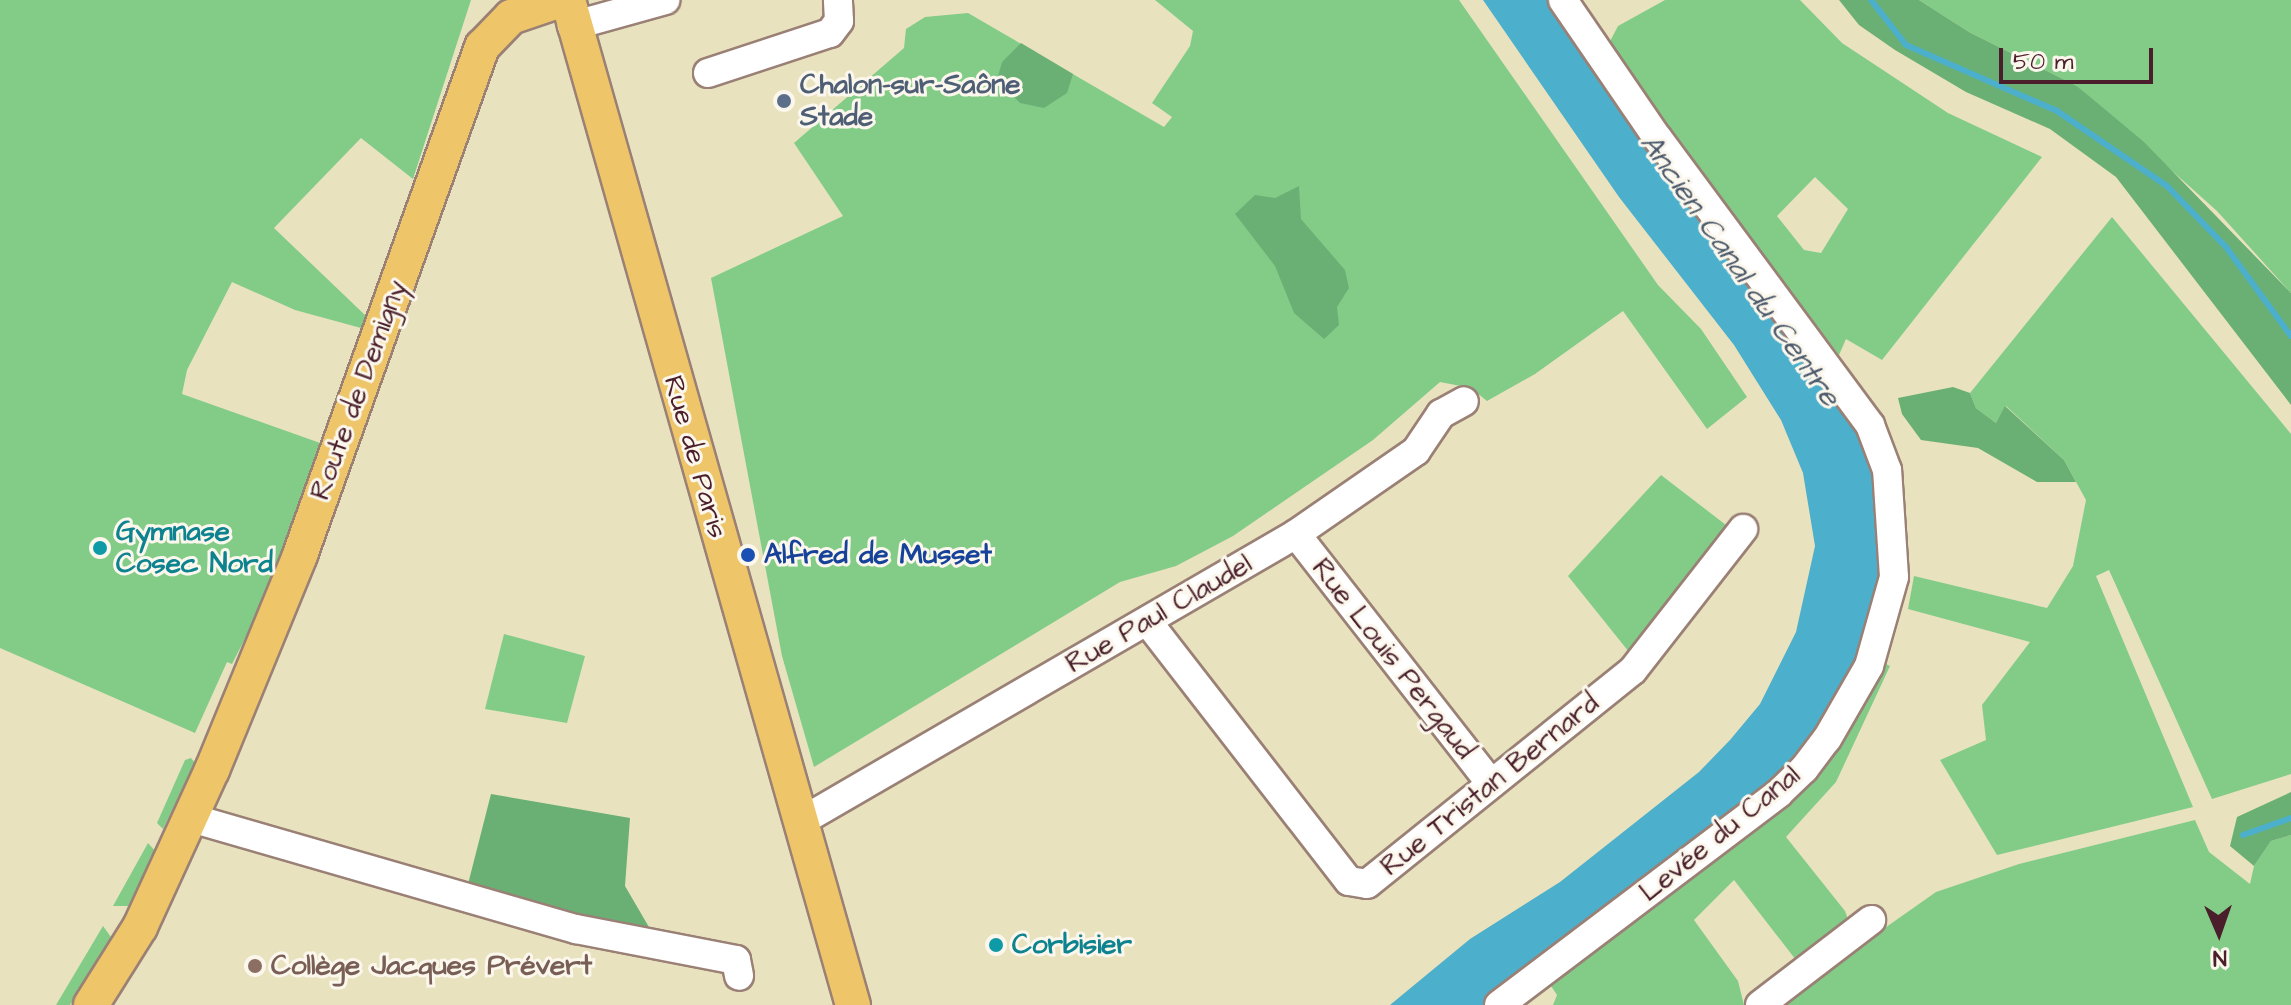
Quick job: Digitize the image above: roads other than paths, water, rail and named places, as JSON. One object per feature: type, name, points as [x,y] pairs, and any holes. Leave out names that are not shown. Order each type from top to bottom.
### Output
[{"type":"main road","name":"Route de Demigny","points":[[91,1005],[140,927],[191,818],[300,555],[482,47],[511,17],[567,9]]},
{"type":"main road","name":"Rue de Paris","points":[[567,9],[853,1005]]},
{"type":"street","points":[[567,9],[665,0]]},
{"type":"street","points":[[708,73],[836,29],[838,0]]},
{"type":"street","name":"Levée du Canal","points":[[1499,1005],[1779,793],[1804,769],[1827,739],[1869,666],[1894,577],[1887,470],[1870,425],[1658,139],[1563,0]]},
{"type":"street","name":"Rue Paul Claudel","points":[[800,822],[836,804],[1296,534],[1416,451],[1441,414],[1464,401]]},
{"type":"street","name":"Rue Tristan Bernard","points":[[1147,621],[1349,881],[1367,884],[1633,670],[1743,529]]},
{"type":"street","name":"Rue Louis Pergaud","points":[[1296,534],[1491,784]]},
{"type":"street","points":[[191,818],[576,929],[736,960],[739,976]]},
{"type":"street","points":[[1760,1005],[1871,920]]},
{"type":"water","name":"Ancien Canal du Centre","points":[[1483,0],[1553,0],[1853,421],[1877,491],[1881,563],[1867,642],[1804,756],[1487,1005],[1390,1005],[1470,939],[1560,882],[1699,772],[1730,740],[1760,704],[1796,632],[1815,546],[1803,473],[1781,420],[1734,345],[1619,197]]},
{"type":"waterway","points":[[1871,0],[1906,45],[2057,111],[2167,186],[2226,247],[2291,336]]},
{"type":"waterway","points":[[2243,835],[2291,818]]},
{"type":"place","name":"Chalon-sur-Saône Stade","points":[[784,101]]},
{"type":"place","name":"Gymnase Cosec Nord","points":[[100,548]]},
{"type":"place","name":"Alfred de Musset","points":[[748,555]]},
{"type":"place","name":"Corbisier","points":[[996,945]]},
{"type":"place","name":"Collège Jacques Prévert","points":[[255,966]]}]
